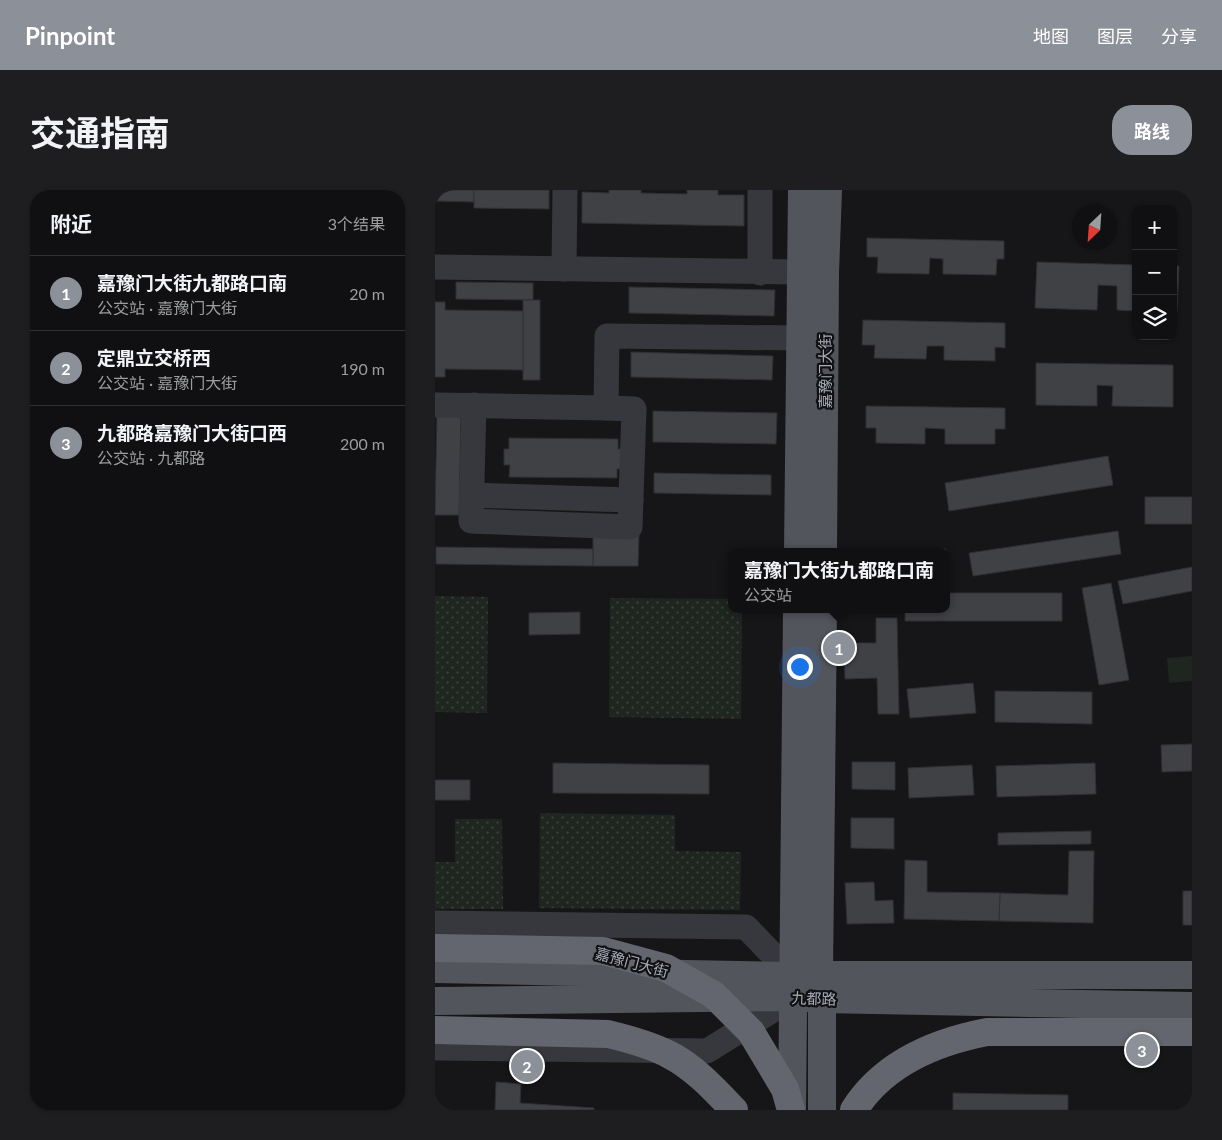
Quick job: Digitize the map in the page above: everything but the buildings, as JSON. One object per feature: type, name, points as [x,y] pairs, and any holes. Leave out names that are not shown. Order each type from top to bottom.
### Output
[{"type":"highway","name":"嘉豫门大街","points":[[435,948],[603,951],[666,968],[713,995],[751,1032],[785,1089],[791,1110]]},
{"type":"highway","points":[[435,1030],[608,1034],[636,1041],[671,1055],[706,1081],[734,1110]]},
{"type":"highway","points":[[854,1110],[885,1074],[912,1057],[957,1038],[987,1032],[1192,1032]]},
{"type":"main road","name":"嘉豫门大街","points":[[798,548],[802,190]]},
{"type":"main road","name":"嘉豫门大街","points":[[823,548],[825,273],[829,190]]},
{"type":"main road","points":[[797,613],[807,987],[822,1110]]},
{"type":"main road","points":[[791,1110],[807,987],[823,613]]},
{"type":"main road","name":"九都路","points":[[435,969],[1192,1006]]},
{"type":"main road","name":"九都路","points":[[435,1001],[1192,975]]},
{"type":"lane","points":[[564,269],[565,190]]},
{"type":"lane","points":[[759,273],[760,190]]},
{"type":"lane","points":[[435,267],[759,273],[801,272]]},
{"type":"lane","points":[[606,408],[607,336],[800,338]]},
{"type":"lane","points":[[435,405],[475,405],[634,409],[630,527],[471,522],[475,405]]},
{"type":"lane","points":[[471,495],[631,500]]},
{"type":"lane","points":[[551,524],[552,498]]},
{"type":"lane","points":[[435,923],[746,928],[807,987],[707,1052],[435,1048]]},
{"type":"shaded area","points":[[435,596],[488,597],[487,713],[435,712]]},
{"type":"shaded area","points":[[610,598],[728,599],[728,613],[742,613],[741,719],[609,717]]},
{"type":"shaded area","points":[[1192,656],[1192,681],[1169,683],[1167,658]]},
{"type":"shaded area","points":[[540,813],[675,815],[675,851],[741,852],[740,910],[539,908]]},
{"type":"shaded area","points":[[455,819],[502,819],[503,909],[435,909],[435,862],[455,862]]},
{"type":"place","name":"嘉豫门大街九都路口南","points":[[839,648]]},
{"type":"place","name":"九都路嘉豫门大街口西","points":[[1142,1050]]},
{"type":"place","name":"定鼎立交桥西","points":[[527,1066]]}]
